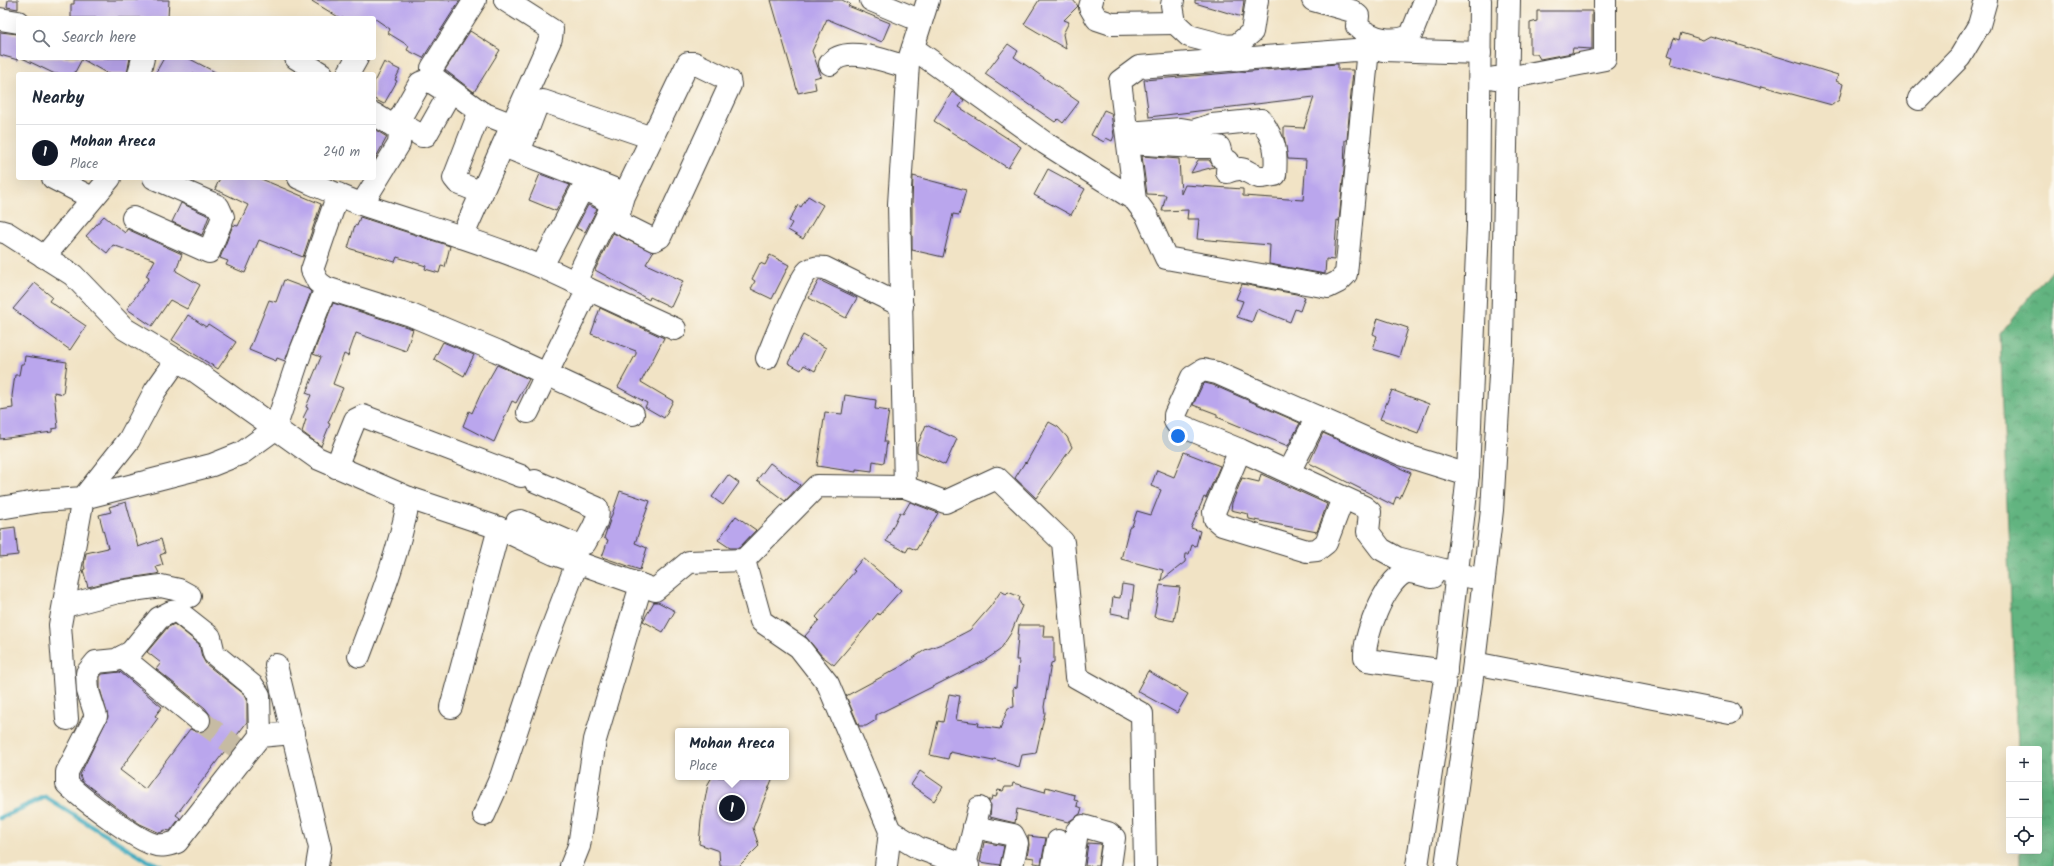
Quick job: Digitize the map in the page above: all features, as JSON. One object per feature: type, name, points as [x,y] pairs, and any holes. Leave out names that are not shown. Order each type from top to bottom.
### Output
[{"type":"street","points":[[475,0],[432,68],[433,77],[482,113],[513,125]]},
{"type":"street","points":[[504,0],[552,30],[551,38],[513,125],[511,149]]},
{"type":"street","points":[[871,0],[921,21]]},
{"type":"street","points":[[905,487],[899,204],[910,57],[928,0]]},
{"type":"street","points":[[1092,0],[1090,7],[1097,19],[1112,24],[1175,23]]},
{"type":"street","points":[[1173,0],[1172,5],[1175,23],[1189,36],[1228,46],[1237,45],[1252,32],[1257,0]]},
{"type":"street","points":[[1313,0],[1352,11],[1358,16],[1357,26],[1365,33],[1394,41],[1411,34],[1424,0]]},
{"type":"street","points":[[1418,866],[1445,678],[1468,475],[1478,226],[1480,0]]},
{"type":"street","points":[[1446,866],[1474,663],[1492,510],[1501,353],[1509,0]]},
{"type":"street","points":[[1480,77],[1508,78],[1605,59],[1604,0]]},
{"type":"street","points":[[1919,99],[1960,57],[1979,25],[1986,0]]},
{"type":"street","points":[[0,19],[16,22]]},
{"type":"street","points":[[1135,200],[1120,80],[1139,67],[1368,49],[1480,53]]},
{"type":"street","points":[[830,64],[835,58],[845,55],[910,57],[1135,200],[1147,216],[1166,258],[1328,287],[1338,282],[1346,274],[1368,49]]},
{"type":"street","points":[[140,72],[142,60]]},
{"type":"street","points":[[299,60],[319,72]]},
{"type":"street","points":[[349,72],[356,60]]},
{"type":"street","points":[[688,63],[694,63],[729,80],[730,86],[660,237],[654,240],[620,223],[618,217],[624,196],[688,63]]},
{"type":"street","points":[[462,237],[482,193],[511,149],[537,105],[543,102],[652,138]]},
{"type":"street","points":[[482,113],[478,116],[454,178],[458,183],[482,193]]},
{"type":"street","points":[[376,115],[398,130],[410,147],[401,171]]},
{"type":"street","points":[[1261,120],[1272,137],[1276,156],[1275,175],[1259,177],[1246,169],[1236,169],[1227,172],[1228,161],[1222,158],[1219,147],[1195,147],[1128,138],[1181,129],[1193,131],[1212,125],[1261,120]]},
{"type":"street","points":[[362,204],[396,148],[398,130]]},
{"type":"street","points":[[511,149],[619,191],[624,196]]},
{"type":"street","points":[[57,180],[92,198]]},
{"type":"street","points":[[44,257],[108,180]]},
{"type":"street","points":[[133,218],[209,252],[223,217],[218,206],[159,180]]},
{"type":"street","points":[[304,180],[362,204],[507,252],[542,266],[581,286],[675,329]]},
{"type":"street","points":[[528,412],[546,373],[581,286],[610,210],[610,205],[605,200],[591,192],[582,191],[542,266]]},
{"type":"street","points":[[338,194],[312,270],[318,282],[326,288],[411,315],[497,351],[633,414]]},
{"type":"street","points":[[0,231],[7,233],[73,275],[125,329],[195,371],[317,458],[409,498],[506,531],[554,554],[655,590],[689,562],[744,560],[817,486],[905,487],[945,502],[996,478],[1063,542],[1076,677],[1142,714],[1145,866]]},
{"type":"street","points":[[767,358],[800,284],[807,272],[817,267],[825,268],[902,306]]},
{"type":"street","points":[[0,508],[42,501],[83,498],[212,465],[242,453],[275,429],[301,351],[326,288]]},
{"type":"street","points":[[1473,350],[1501,353]]},
{"type":"street","points":[[66,719],[60,625],[65,606],[83,498],[129,440],[154,391],[177,360]]},
{"type":"street","points":[[1457,579],[1397,558],[1381,549],[1368,532],[1370,512],[1364,507],[1240,450],[1178,424],[1174,420],[1187,385],[1198,372],[1203,370],[1217,373],[1401,454],[1468,475]]},
{"type":"street","points":[[336,467],[355,420],[363,416],[528,478],[597,508],[599,513],[585,543],[574,544],[521,521],[517,522],[506,531],[451,707]]},
{"type":"street","points":[[1289,472],[1317,417]]},
{"type":"street","points":[[1240,450],[1214,512],[1215,519],[1222,525],[1307,551],[1317,550],[1326,542],[1343,498]]},
{"type":"street","points":[[359,656],[393,566],[402,534],[409,498]]},
{"type":"street","points":[[744,560],[761,621],[798,647],[828,684],[890,831],[886,866]]},
{"type":"street","points":[[484,815],[501,777],[541,657],[577,562]]},
{"type":"street","points":[[1470,689],[1445,678],[1367,660],[1365,654],[1376,609],[1393,584],[1404,574],[1457,579],[1484,579]]},
{"type":"street","points":[[571,866],[579,846],[595,740],[641,585]]},
{"type":"street","points":[[65,606],[118,592],[161,586],[179,590],[190,596]]},
{"type":"street","points":[[260,736],[259,695],[253,686],[214,654],[210,637],[184,615],[177,612],[171,612],[160,618],[131,652],[116,660],[96,662],[87,673],[88,691],[96,716],[67,772],[67,784],[79,796],[143,841],[165,846],[177,842],[241,750],[260,736],[293,733]]},
{"type":"street","points":[[122,657],[199,720]]},
{"type":"street","points":[[1474,663],[1730,713]]},
{"type":"street","points":[[276,665],[320,848],[316,866]]},
{"type":"street","points":[[890,831],[918,848],[966,865],[976,818],[1013,835],[1017,843],[1012,866]]},
{"type":"street","points":[[1072,866],[1077,831],[1083,826],[1108,832],[1114,838],[1110,866]]},
{"type":"street","points":[[1053,866],[1058,840]]},
{"type":"green space","points":[[2054,266],[2054,866],[2020,866],[2020,854],[2042,854],[2042,746],[2017,746],[2000,334]]},
{"type":"building","points":[[8,0],[18,0],[18,9],[7,7]]},
{"type":"building","points":[[74,0],[169,0],[168,16],[71,16],[71,4],[74,4]]},
{"type":"building","points":[[310,0],[460,0],[423,58],[407,50],[409,46],[388,33],[390,29],[376,19],[376,16],[337,16]]},
{"type":"building","points":[[771,0],[842,0],[850,4],[848,6],[890,23],[882,42],[827,19],[812,51],[821,76],[814,78],[816,89],[798,93]]},
{"type":"building","points":[[1039,0],[1073,0],[1078,6],[1064,20],[1069,22],[1063,34],[1066,49],[1024,24]]},
{"type":"building","points":[[1195,0],[1244,0],[1242,17],[1195,3]]},
{"type":"building","points":[[1537,11],[1592,11],[1592,49],[1573,48],[1572,53],[1540,59],[1537,54],[1530,54],[1530,23],[1537,21]]},
{"type":"building","points":[[470,31],[500,50],[474,92],[445,70]]},
{"type":"building","points":[[0,32],[16,34],[16,59],[0,55]]},
{"type":"building","points":[[1681,33],[1703,40],[1710,36],[1838,75],[1836,81],[1843,84],[1839,100],[1832,105],[1762,86],[1761,88],[1727,80],[1671,64],[1673,57],[1668,55],[1674,38],[1679,40]]},
{"type":"building","points":[[1008,44],[1018,51],[1014,57],[1079,102],[1063,123],[1058,119],[1055,122],[985,74]]},
{"type":"building","points":[[26,60],[81,60],[75,72],[51,72]]},
{"type":"building","points":[[84,60],[130,60],[127,72],[105,72]]},
{"type":"building","points":[[163,60],[192,60],[215,72],[156,72]]},
{"type":"building","points":[[384,62],[400,70],[395,80],[397,81],[384,104],[376,100],[376,78]]},
{"type":"building","points":[[1338,64],[1338,70],[1353,70],[1334,260],[1326,259],[1325,274],[1269,264],[1270,245],[1197,239],[1199,219],[1187,219],[1188,210],[1162,211],[1166,195],[1147,194],[1142,156],[1179,159],[1181,194],[1185,185],[1243,189],[1243,196],[1303,200],[1306,160],[1288,159],[1284,127],[1304,128],[1314,97],[1149,117],[1144,80]]},
{"type":"building","points":[[952,92],[964,100],[959,107],[1021,147],[1008,168],[934,121]]},
{"type":"building","points":[[1104,110],[1111,113],[1114,136],[1112,141],[1106,138],[1104,142],[1091,135]]},
{"type":"building","points":[[376,130],[387,137],[376,157]]},
{"type":"building","points":[[1198,160],[1209,160],[1214,167],[1191,173]]},
{"type":"building","points":[[1048,169],[1085,189],[1071,215],[1034,195]]},
{"type":"building","points":[[540,174],[570,185],[556,211],[529,200]]},
{"type":"building","points":[[913,176],[966,190],[959,215],[953,214],[943,257],[912,250]]},
{"type":"building","points":[[219,180],[264,180],[321,204],[303,257],[259,240],[245,273],[226,265],[228,261],[220,258],[233,225],[238,226],[248,205],[215,189]]},
{"type":"building","points":[[808,196],[823,205],[803,239],[788,230],[792,223],[789,221],[798,205],[801,207]]},
{"type":"building","points":[[181,203],[209,216],[202,235],[172,222]]},
{"type":"building","points":[[588,205],[597,209],[585,232],[576,228]]},
{"type":"building","points":[[104,216],[125,233],[127,229],[182,254],[176,271],[200,285],[187,309],[170,300],[152,326],[127,309],[149,278],[146,276],[155,260],[113,245],[107,253],[86,236]]},
{"type":"building","points":[[360,217],[450,246],[445,267],[441,266],[439,273],[425,269],[426,266],[397,257],[395,262],[348,248],[355,225],[357,226]]},
{"type":"building","points":[[613,233],[653,252],[646,264],[683,281],[671,307],[650,297],[649,300],[595,270]]},
{"type":"building","points":[[770,255],[789,265],[772,299],[751,289],[755,281],[752,279],[760,263],[765,265]]},
{"type":"building","points":[[284,280],[308,289],[311,292],[285,361],[277,358],[276,361],[249,350],[269,300],[276,302]]},
{"type":"building","points":[[819,280],[857,298],[846,318],[809,298]]},
{"type":"building","points":[[35,283],[52,297],[49,301],[86,326],[70,350],[13,309]]},
{"type":"building","points":[[1242,284],[1305,297],[1300,311],[1295,309],[1290,322],[1257,309],[1252,322],[1237,317],[1243,301],[1236,299]]},
{"type":"building","points":[[333,303],[413,329],[406,351],[356,333],[348,356],[344,354],[333,384],[343,388],[328,423],[330,424],[321,446],[302,432],[306,419],[303,418],[308,408],[306,407],[311,395],[306,393],[321,357],[313,354]]},
{"type":"building","points":[[600,308],[664,338],[641,382],[673,401],[664,418],[645,407],[647,403],[618,387],[636,354],[636,351],[591,334]]},
{"type":"building","points":[[188,315],[206,327],[208,324],[236,342],[218,369],[172,340]]},
{"type":"building","points":[[1378,318],[1408,328],[1399,357],[1373,349],[1377,336],[1373,334]]},
{"type":"building","points":[[803,335],[826,348],[815,371],[804,365],[801,370],[788,363]]},
{"type":"building","points":[[443,342],[474,355],[464,376],[434,359]]},
{"type":"building","points":[[25,356],[67,362],[63,394],[54,392],[58,428],[52,429],[52,432],[0,439],[0,410],[13,408],[12,396],[15,375],[19,375],[21,364],[24,364]]},
{"type":"building","points":[[497,365],[529,379],[516,403],[512,401],[494,442],[463,426],[469,411],[472,413],[481,393]]},
{"type":"building","points":[[1205,383],[1213,385],[1300,423],[1288,446],[1217,417],[1217,414],[1193,405]]},
{"type":"building","points":[[1392,390],[1429,404],[1418,433],[1380,419]]},
{"type":"building","points":[[845,395],[876,400],[875,409],[889,411],[884,442],[887,442],[884,463],[873,461],[872,471],[856,469],[856,472],[817,466],[825,412],[842,414]]},
{"type":"building","points":[[1049,422],[1058,427],[1067,437],[1072,447],[1036,498],[1015,478],[1025,462],[1026,463]]},
{"type":"building","points":[[926,425],[957,439],[945,465],[917,452],[917,446]]},
{"type":"building","points":[[1323,433],[1411,473],[1400,498],[1396,497],[1393,505],[1309,463]]},
{"type":"building","points":[[1184,452],[1220,466],[1206,498],[1204,497],[1191,528],[1200,531],[1196,546],[1192,545],[1189,554],[1186,554],[1185,562],[1161,581],[1163,570],[1121,559],[1129,528],[1132,526],[1137,511],[1151,515],[1161,490],[1151,486],[1157,470],[1174,477]]},
{"type":"building","points":[[770,463],[800,485],[785,501],[757,480]]},
{"type":"building","points":[[1261,474],[1327,504],[1317,532],[1249,519],[1248,514],[1231,510],[1232,503],[1242,478],[1259,482]]},
{"type":"building","points":[[728,475],[739,483],[723,505],[712,497]]},
{"type":"building","points":[[620,491],[650,501],[635,543],[647,548],[640,570],[602,557],[608,540],[604,538]]},
{"type":"building","points":[[126,502],[138,547],[161,539],[165,553],[160,555],[163,565],[156,567],[159,573],[156,574],[116,580],[88,587],[83,570],[85,569],[84,565],[86,553],[108,548],[99,515],[111,512],[109,507]]},
{"type":"building","points":[[910,502],[938,513],[916,550],[909,547],[906,552],[886,541],[900,512],[903,514]]},
{"type":"building","points":[[736,516],[756,530],[739,548],[730,548],[718,540]]},
{"type":"building","points":[[15,527],[18,555],[0,557],[0,529]]},
{"type":"building","points":[[863,558],[901,590],[879,615],[878,613],[834,665],[822,656],[805,636],[819,620],[816,617],[855,571],[853,570]]},
{"type":"building","points":[[1122,584],[1134,586],[1130,617],[1111,613],[1113,597],[1120,598]]},
{"type":"building","points":[[1160,585],[1180,587],[1174,621],[1154,617]]},
{"type":"building","points":[[1001,591],[1006,594],[1008,592],[1020,597],[1019,601],[1022,606],[1011,633],[1000,650],[984,661],[876,715],[876,720],[866,726],[859,726],[846,696],[900,667],[925,650],[947,642],[970,630],[990,607]]},
{"type":"building","points":[[654,602],[658,602],[675,611],[663,632],[643,621]]},
{"type":"building","points":[[174,624],[199,644],[202,657],[206,664],[244,694],[247,699],[247,722],[176,815],[180,818],[170,831],[165,830],[160,833],[140,824],[116,807],[82,781],[80,775],[108,717],[100,689],[100,677],[102,674],[120,672],[162,707],[155,716],[158,718],[120,770],[145,789],[190,729],[197,732],[204,732],[209,728],[211,716],[205,708],[156,669],[161,663],[147,652],[167,628]]},
{"type":"building","points":[[1019,625],[1044,625],[1043,637],[1054,637],[1054,662],[1051,663],[1044,707],[1045,713],[1036,753],[1022,755],[1019,767],[994,759],[993,761],[950,752],[948,759],[930,755],[938,721],[943,722],[949,694],[960,696],[956,720],[979,723],[978,726],[1000,729],[1008,708],[1014,707],[1013,688],[1017,687],[1019,660],[1016,660]]},
{"type":"building","points":[[1148,671],[1188,694],[1177,713],[1137,691]]},
{"type":"building","points":[[920,771],[943,787],[934,801],[911,785]]},
{"type":"building","points":[[710,780],[772,780],[753,828],[759,846],[739,866],[720,866],[719,851],[699,844],[701,821],[708,784]]},
{"type":"building","points":[[1013,783],[1045,792],[1046,787],[1075,795],[1074,800],[1078,801],[1077,806],[1082,808],[1080,814],[1068,822],[1017,809],[1015,823],[990,817],[991,805],[988,800],[991,800],[992,796],[996,797],[998,790],[1003,791],[1005,787],[1012,787]]},
{"type":"building","points":[[1028,836],[1046,838],[1041,864],[1034,863],[1034,858],[1027,857],[1029,845]]},
{"type":"building","points":[[984,842],[1004,846],[1000,865],[980,862]]},
{"type":"building","points":[[1088,843],[1101,844],[1098,866],[1085,866]]},
{"type":"waterway","points":[[0,818],[45,797],[148,861],[161,866]]},
{"type":"tunnel","points":[[199,720],[236,747]]},
{"type":"place","name":"Mohan Areca","points":[[732,808]]}]
